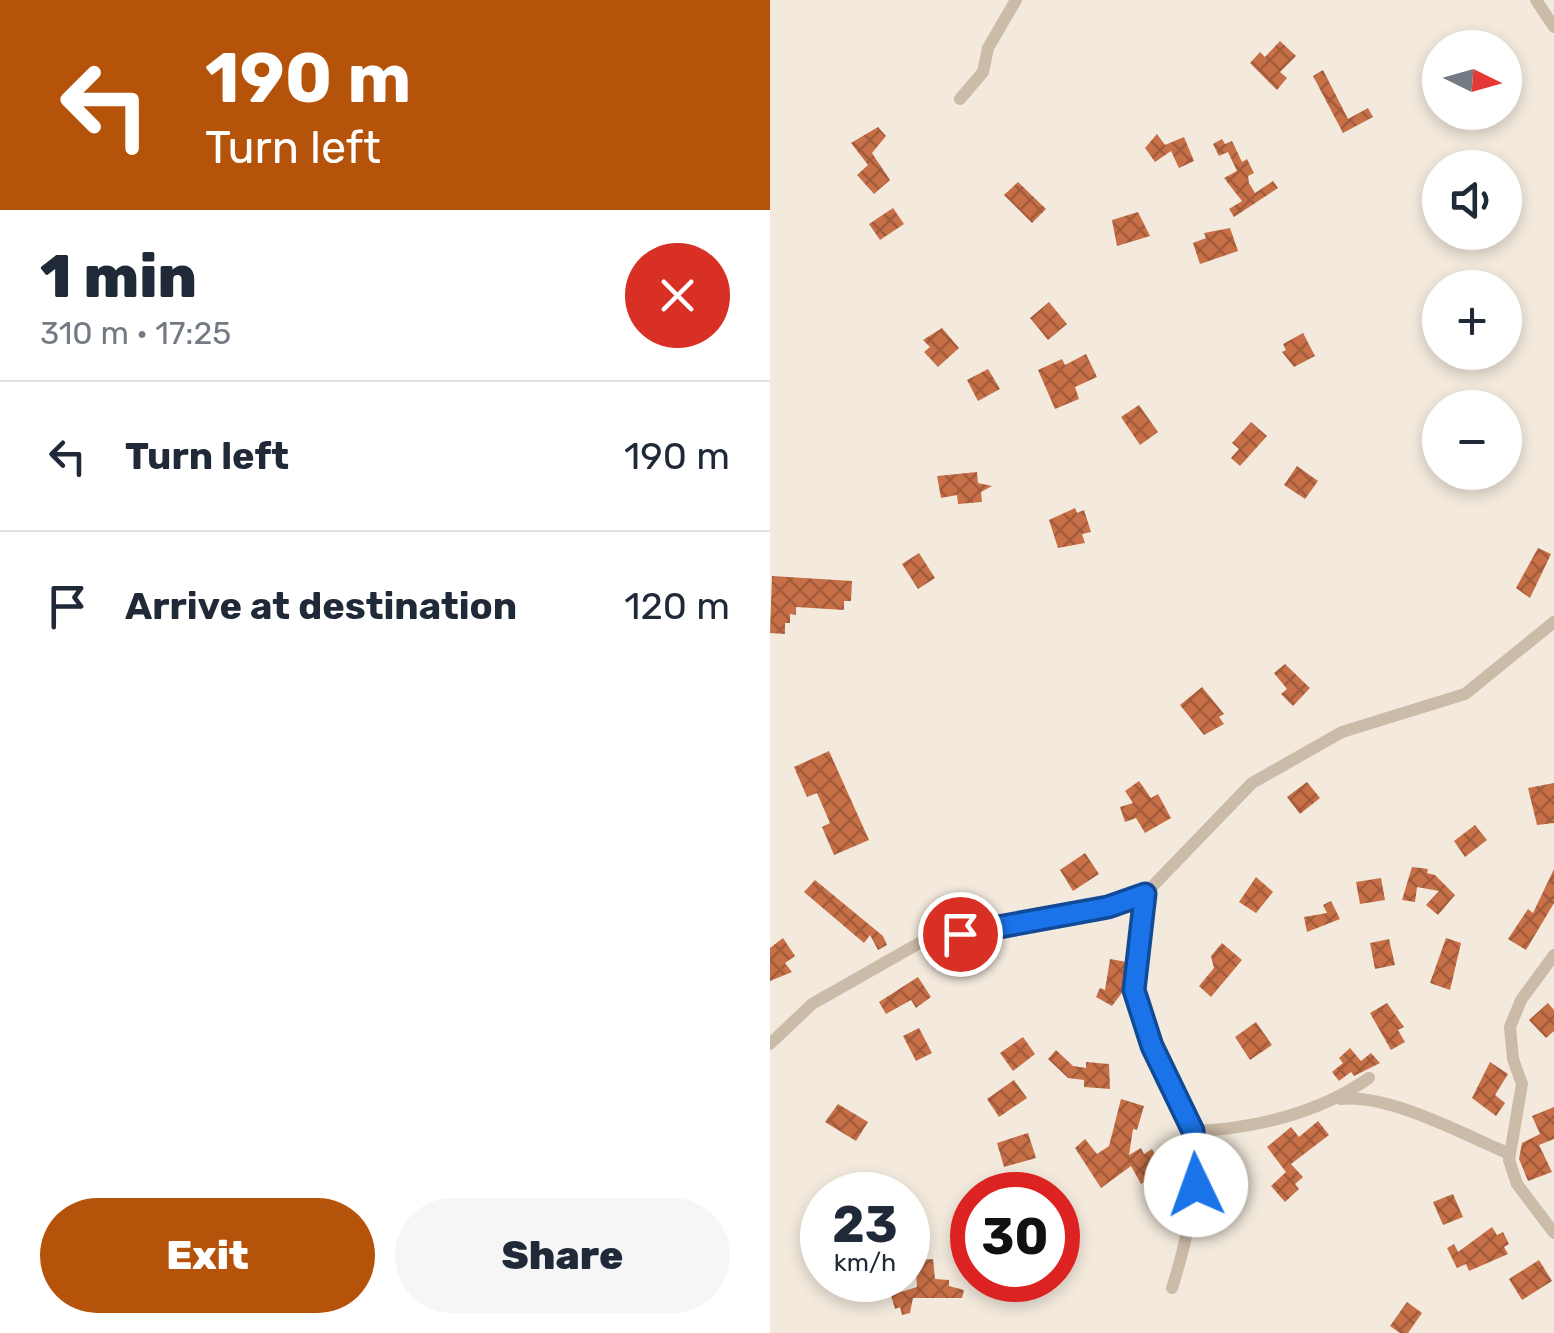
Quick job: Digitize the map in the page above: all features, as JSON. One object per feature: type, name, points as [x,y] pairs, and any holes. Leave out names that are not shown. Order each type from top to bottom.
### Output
[{"type":"street","points":[[960,99],[983,72],[988,48],[1016,0]]},
{"type":"street","points":[[1536,0],[1554,27]]},
{"type":"street","points":[[770,1044],[812,1004],[923,941],[1108,907],[1145,894],[1252,784],[1342,732],[1465,694],[1554,622]]},
{"type":"street","points":[[1145,894],[1134,990],[1152,1046],[1193,1131],[1193,1213],[1172,1288]]},
{"type":"street","points":[[1554,955],[1521,1000],[1510,1028],[1513,1058],[1522,1084],[1510,1154],[1518,1184],[1554,1233]]},
{"type":"street","points":[[1338,1099],[1369,1078]]},
{"type":"street","points":[[1193,1131],[1246,1129],[1338,1099],[1359,1097],[1456,1128],[1510,1154]]},
{"type":"building","points":[[1280,41],[1296,56],[1280,72],[1287,78],[1277,90],[1250,63],[1260,52],[1265,57]]},
{"type":"building","points":[[1323,70],[1348,119],[1368,108],[1373,117],[1343,133],[1313,76]]},
{"type":"building","points":[[878,127],[886,136],[872,153],[890,180],[874,194],[857,175],[868,165],[851,143]]},
{"type":"building","points":[[1157,134],[1165,145],[1184,137],[1194,161],[1179,168],[1171,151],[1155,162],[1145,148]]},
{"type":"building","points":[[1222,139],[1225,144],[1232,141],[1242,162],[1247,159],[1254,173],[1248,176],[1255,193],[1273,181],[1278,188],[1234,217],[1229,209],[1242,201],[1224,178],[1237,171],[1228,152],[1219,156],[1213,144]]},
{"type":"building","points":[[1018,182],[1046,209],[1032,223],[1004,195]]},
{"type":"building","points":[[893,208],[904,224],[880,240],[869,224]]},
{"type":"building","points":[[1138,212],[1150,236],[1117,246],[1112,220]]},
{"type":"building","points":[[1230,228],[1238,251],[1200,264],[1193,243],[1206,238],[1204,233]]},
{"type":"building","points":[[1049,302],[1067,324],[1048,340],[1030,318]]},
{"type":"building","points":[[942,328],[959,348],[938,367],[924,352],[930,347],[923,340]]},
{"type":"building","points":[[1303,333],[1315,356],[1294,367],[1282,352],[1286,350],[1283,344]]},
{"type":"building","points":[[1086,354],[1097,377],[1075,387],[1079,399],[1055,409],[1038,370],[1062,359],[1065,365]]},
{"type":"building","points":[[988,369],[1000,389],[978,401],[967,380]]},
{"type":"building","points":[[1139,405],[1158,432],[1140,445],[1121,417]]},
{"type":"building","points":[[1251,422],[1267,436],[1240,466],[1231,458],[1239,449],[1232,443]]},
{"type":"building","points":[[1297,466],[1318,481],[1305,499],[1284,485]]},
{"type":"building","points":[[977,472],[978,483],[992,486],[981,492],[982,502],[958,504],[957,495],[941,498],[937,476]]},
{"type":"building","points":[[1075,508],[1077,513],[1084,510],[1091,532],[1082,534],[1085,543],[1058,548],[1049,520]]},
{"type":"building","points":[[1538,548],[1551,554],[1530,598],[1516,588]]},
{"type":"building","points":[[919,553],[935,578],[918,589],[902,564]]},
{"type":"building","points":[[772,576],[852,581],[851,601],[844,601],[844,610],[796,607],[796,615],[790,614],[790,623],[785,623],[785,634],[770,633]]},
{"type":"building","points":[[1285,664],[1310,688],[1293,706],[1281,694],[1287,689],[1274,673]]},
{"type":"building","points":[[1202,687],[1224,714],[1219,717],[1224,724],[1204,735],[1180,705]]},
{"type":"building","points":[[829,751],[869,840],[834,855],[822,827],[830,823],[817,793],[807,797],[794,767]]},
{"type":"building","points":[[1139,781],[1151,798],[1158,794],[1171,818],[1145,833],[1136,818],[1125,822],[1120,807],[1133,803],[1125,791]]},
{"type":"building","points":[[1307,782],[1320,798],[1300,814],[1287,797]]},
{"type":"building","points":[[1554,783],[1554,823],[1537,825],[1528,788]]},
{"type":"building","points":[[1475,825],[1487,840],[1465,857],[1454,841]]},
{"type":"building","points":[[1085,853],[1099,874],[1073,891],[1060,870]]},
{"type":"building","points":[[1412,867],[1428,869],[1427,873],[1435,875],[1455,895],[1438,915],[1426,905],[1439,891],[1417,887],[1415,902],[1402,900]]},
{"type":"building","points":[[1554,869],[1554,903],[1526,950],[1508,939],[1528,909],[1533,913]]},
{"type":"building","points":[[1256,877],[1273,892],[1256,913],[1239,902]]},
{"type":"building","points":[[1381,878],[1385,900],[1360,904],[1356,882]]},
{"type":"building","points":[[815,880],[883,936],[887,945],[878,950],[870,935],[864,943],[804,892]]},
{"type":"building","points":[[1331,901],[1340,919],[1307,932],[1304,917],[1327,913],[1323,905]]},
{"type":"building","points":[[783,938],[795,956],[785,963],[792,972],[770,981],[770,948]]},
{"type":"building","points":[[1446,938],[1461,943],[1450,990],[1430,983]]},
{"type":"building","points":[[1389,939],[1395,965],[1375,969],[1370,943]]},
{"type":"building","points":[[1222,943],[1242,960],[1211,997],[1199,986],[1214,968],[1211,956]]},
{"type":"building","points":[[1110,959],[1127,962],[1124,990],[1112,1006],[1096,997],[1100,988],[1105,990]]},
{"type":"building","points":[[918,977],[931,997],[916,1008],[911,1000],[886,1014],[879,1002]]},
{"type":"building","points":[[1387,1003],[1404,1027],[1398,1030],[1405,1042],[1391,1050],[1370,1013]]},
{"type":"building","points":[[1548,1003],[1554,1010],[1554,1031],[1546,1038],[1529,1020]]},
{"type":"building","points":[[1256,1022],[1272,1045],[1250,1060],[1235,1037]]},
{"type":"building","points":[[919,1028],[932,1053],[916,1061],[903,1036]]},
{"type":"building","points":[[1023,1037],[1035,1054],[1013,1071],[1000,1053]]},
{"type":"building","points":[[1350,1048],[1361,1061],[1371,1053],[1380,1063],[1354,1076],[1351,1072],[1339,1081],[1332,1072],[1343,1063],[1339,1058]]},
{"type":"building","points":[[1056,1050],[1073,1066],[1086,1068],[1086,1062],[1109,1064],[1110,1089],[1084,1087],[1084,1080],[1068,1078],[1048,1059]]},
{"type":"building","points":[[1490,1062],[1508,1074],[1495,1095],[1505,1103],[1496,1116],[1472,1098]]},
{"type":"building","points":[[1014,1080],[1027,1098],[999,1117],[987,1099]]},
{"type":"building","points":[[1121,1099],[1144,1106],[1137,1130],[1133,1129],[1129,1155],[1141,1148],[1144,1154],[1152,1149],[1164,1170],[1141,1184],[1131,1166],[1101,1188],[1075,1148],[1085,1139],[1097,1154],[1109,1146]]},
{"type":"building","points":[[838,1104],[868,1122],[856,1141],[825,1122]]},
{"type":"building","points":[[1554,1107],[1554,1139],[1539,1145],[1552,1172],[1528,1181],[1519,1159],[1522,1143],[1540,1134],[1532,1116]]},
{"type":"building","points":[[1318,1121],[1329,1135],[1291,1164],[1303,1177],[1295,1184],[1299,1189],[1285,1202],[1271,1186],[1286,1172],[1267,1147],[1291,1127],[1299,1137]]},
{"type":"building","points":[[1028,1133],[1036,1158],[1004,1167],[997,1143]]},
{"type":"building","points":[[1453,1194],[1463,1217],[1443,1225],[1433,1202]]},
{"type":"building","points":[[1492,1227],[1497,1235],[1503,1232],[1509,1244],[1504,1247],[1508,1254],[1469,1271],[1466,1264],[1457,1268],[1447,1248],[1454,1244],[1458,1252]]},
{"type":"building","points":[[930,1259],[935,1279],[949,1280],[950,1298],[930,1298]]},
{"type":"building","points":[[1539,1260],[1552,1281],[1522,1300],[1509,1279]]},
{"type":"building","points":[[893,1302],[912,1302],[910,1313],[902,1315],[900,1307],[895,1309]]},
{"type":"building","points":[[1407,1302],[1422,1313],[1408,1333],[1400,1333],[1390,1326]]},
{"type":"route","points":[[960,934],[1108,907],[1145,894],[1134,990],[1152,1046],[1193,1131],[1196,1185]]}]
